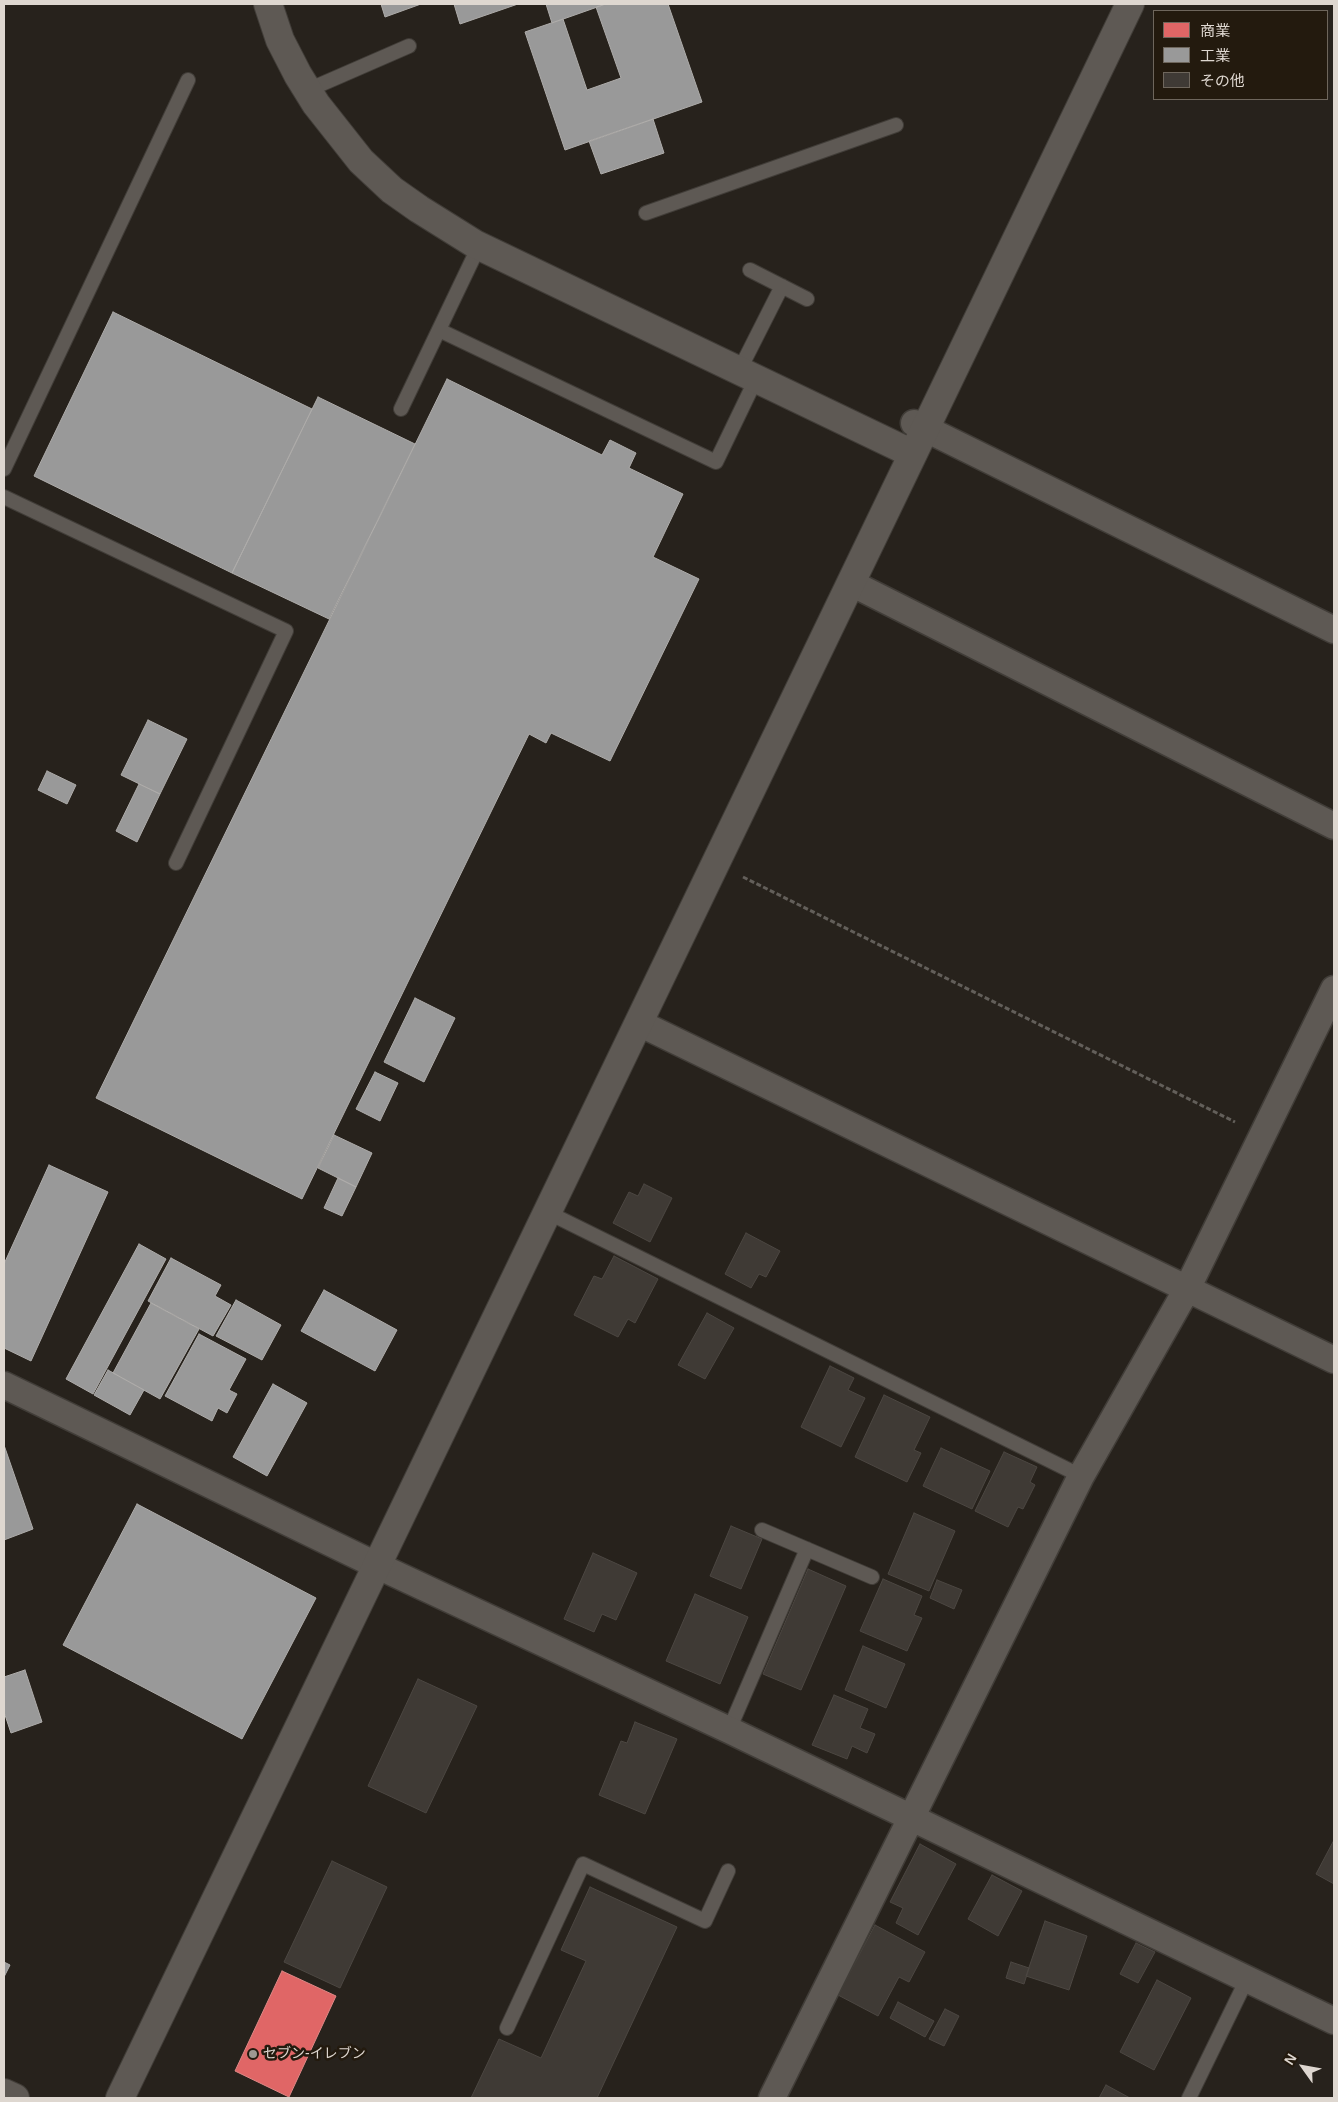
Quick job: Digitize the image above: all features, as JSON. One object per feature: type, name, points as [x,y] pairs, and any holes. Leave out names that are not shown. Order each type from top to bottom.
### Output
[{"type":"street","points":[[268,4],[280,40],[308,90],[327,118],[361,161],[392,190],[419,210],[479,246],[913,454]]},
{"type":"street","points":[[120,2098],[913,454],[920,425],[1130,4]]},
{"type":"street","points":[[920,425],[1334,630]]},
{"type":"street","points":[[851,583],[1334,826]]},
{"type":"street","points":[[772,2098],[1081,1476],[1187,1288],[1334,989]]},
{"type":"street","points":[[639,1023],[1334,1360]]},
{"type":"street","points":[[4,1386],[376,1565],[729,1730],[1334,2021]]},
{"type":"street","points":[[4,2093],[15,2098]]},
{"type":"lane","points":[[308,90],[409,46]]},
{"type":"lane","points":[[4,469],[188,80]]},
{"type":"lane","points":[[646,214],[896,125]]},
{"type":"lane","points":[[401,409],[479,246]]},
{"type":"lane","points":[[750,270],[807,299]]},
{"type":"lane","points":[[439,330],[716,462],[747,375],[782,286]]},
{"type":"lane","points":[[4,497],[286,631],[176,863]]},
{"type":"lane","points":[[547,1212],[1081,1476]]},
{"type":"lane","points":[[762,1530],[872,1577]]},
{"type":"lane","points":[[729,1730],[807,1549]]},
{"type":"lane","points":[[507,2028],[584,1864],[705,1921],[728,1872]]},
{"type":"lane","points":[[1189,2098],[1247,1979]]},
{"type":"path","points":[[716,863],[1262,1136]]},
{"type":"building: 商業","points":[[282,1971],[336,1996],[289,2097],[235,2071]]},
{"type":"building: 工業","points":[[381,4],[421,4],[385,17]]},
{"type":"building: 工業","points":[[454,4],[518,4],[460,24]]},
{"type":"building: 工業","points":[[546,4],[603,4],[603,5],[552,23]]},
{"type":"building: 工業","points":[[606,4],[668,4],[702,102],[565,150],[525,32],[563,19],[587,90],[621,78],[596,7]]},
{"type":"building: 工業","points":[[653,119],[664,153],[601,174],[589,141]]},
{"type":"building: 工業","points":[[113,312],[312,409],[232,573],[34,476]]},
{"type":"building: 工業","points":[[447,379],[602,455],[610,440],[636,453],[629,468],[683,494],[653,557],[699,579],[610,761],[551,733],[546,743],[529,734],[302,1199],[96,1098]]},
{"type":"building: 工業","points":[[318,397],[415,444],[329,619],[232,573]]},
{"type":"building: 工業","points":[[148,720],[187,739],[160,794],[121,775]]},
{"type":"building: 工業","points":[[47,771],[76,785],[67,804],[38,790]]},
{"type":"building: 工業","points":[[139,784],[160,794],[137,842],[116,831]]},
{"type":"building: 工業","points":[[415,998],[455,1018],[424,1082],[384,1062]]},
{"type":"building: 工業","points":[[375,1072],[398,1083],[380,1121],[356,1109]]},
{"type":"building: 工業","points":[[334,1135],[372,1153],[356,1187],[318,1168]]},
{"type":"building: 工業","points":[[49,1165],[108,1192],[31,1361],[4,1348],[4,1264]]},
{"type":"building: 工業","points":[[338,1178],[356,1187],[342,1216],[324,1208]]},
{"type":"building: 工業","points":[[139,1244],[166,1259],[93,1394],[66,1379]]},
{"type":"building: 工業","points":[[171,1258],[221,1285],[215,1296],[231,1305],[213,1336],[148,1301]]},
{"type":"building: 工業","points":[[324,1290],[397,1330],[375,1371],[301,1331]]},
{"type":"building: 工業","points":[[236,1300],[281,1325],[262,1360],[216,1336]]},
{"type":"building: 工業","points":[[151,1303],[199,1329],[160,1399],[113,1373]]},
{"type":"building: 工業","points":[[199,1334],[246,1359],[229,1390],[237,1394],[227,1413],[218,1408],[212,1421],[165,1396]]},
{"type":"building: 工業","points":[[108,1370],[144,1390],[130,1415],[94,1395]]},
{"type":"building: 工業","points":[[273,1384],[307,1403],[267,1476],[233,1457]]},
{"type":"building: 工業","points":[[4,1445],[33,1529],[4,1540]]},
{"type":"building: 工業","points":[[137,1504],[316,1598],[242,1739],[63,1645]]},
{"type":"building: 工業","points":[[25,1670],[42,1722],[11,1733],[4,1712],[4,1677]]},
{"type":"building: 工業","points":[[4,1962],[10,1965],[4,1977]]},
{"type":"building: その他","points":[[644,1184],[672,1198],[650,1242],[613,1223],[629,1192],[638,1196]]},
{"type":"building: その他","points":[[746,1233],[780,1251],[766,1277],[759,1274],[751,1288],[725,1274]]},
{"type":"building: その他","points":[[614,1256],[658,1279],[635,1323],[628,1319],[618,1337],[574,1315],[594,1276],[602,1279]]},
{"type":"building: その他","points":[[707,1313],[734,1328],[705,1379],[678,1365]]},
{"type":"building: その他","points":[[830,1366],[854,1378],[848,1390],[865,1398],[841,1447],[801,1427]]},
{"type":"building: その他","points":[[884,1395],[930,1417],[914,1450],[921,1453],[907,1482],[855,1457]]},
{"type":"building: その他","points":[[941,1448],[990,1471],[972,1509],[923,1486]]},
{"type":"building: その他","points":[[1004,1452],[1037,1467],[1030,1482],[1035,1485],[1023,1509],[1018,1507],[1008,1527],[975,1511]]},
{"type":"building: その他","points":[[914,1513],[955,1531],[929,1591],[888,1574]]},
{"type":"building: その他","points":[[731,1526],[762,1539],[741,1589],[710,1576]]},
{"type":"building: その他","points":[[593,1553],[637,1573],[616,1620],[602,1614],[594,1632],[564,1619]]},
{"type":"building: その他","points":[[808,1569],[846,1586],[801,1690],[763,1674]]},
{"type":"building: その他","points":[[883,1579],[922,1596],[914,1615],[922,1618],[907,1651],[860,1631]]},
{"type":"building: その他","points":[[937,1580],[962,1590],[954,1609],[930,1598]]},
{"type":"building: その他","points":[[695,1594],[748,1617],[720,1684],[666,1661]]},
{"type":"building: その他","points":[[863,1646],[905,1664],[886,1708],[845,1690]]},
{"type":"building: その他","points":[[418,1679],[477,1706],[426,1813],[368,1786]]},
{"type":"building: その他","points":[[834,1695],[868,1709],[860,1728],[875,1734],[867,1753],[852,1746],[847,1759],[812,1745]]},
{"type":"building: その他","points":[[635,1722],[677,1739],[645,1814],[599,1795],[621,1741],[627,1743]]},
{"type":"building: その他","points":[[1334,1840],[1334,1884],[1316,1874]]},
{"type":"building: その他","points":[[920,1844],[956,1864],[918,1935],[896,1923],[903,1908],[890,1902]]},
{"type":"building: その他","points":[[332,1861],[387,1887],[340,1988],[284,1962]]},
{"type":"building: その他","points":[[992,1875],[1022,1891],[998,1936],[968,1919]]},
{"type":"building: その他","points":[[590,1887],[677,1927],[597,2098],[471,2098],[499,2039],[541,2058],[586,1961],[561,1950]]},
{"type":"building: その他","points":[[1045,1921],[1087,1936],[1069,1990],[1026,1976]]},
{"type":"building: その他","points":[[875,1925],[925,1952],[909,1982],[899,1977],[878,2016],[838,1995]]},
{"type":"building: その他","points":[[1136,1943],[1155,1952],[1138,1983],[1120,1974]]},
{"type":"building: その他","points":[[1011,1962],[1029,1968],[1024,1984],[1006,1978]]},
{"type":"building: その他","points":[[1157,1980],[1191,1998],[1154,2070],[1120,2052]]},
{"type":"building: その他","points":[[898,2002],[934,2021],[925,2037],[890,2018]]},
{"type":"building: その他","points":[[945,2009],[959,2016],[944,2046],[929,2039]]},
{"type":"building: その他","points":[[1106,2085],[1130,2098],[1099,2098]]},
{"type":"place","name":"セブン-イレブン","points":[[253,2054]]}]
